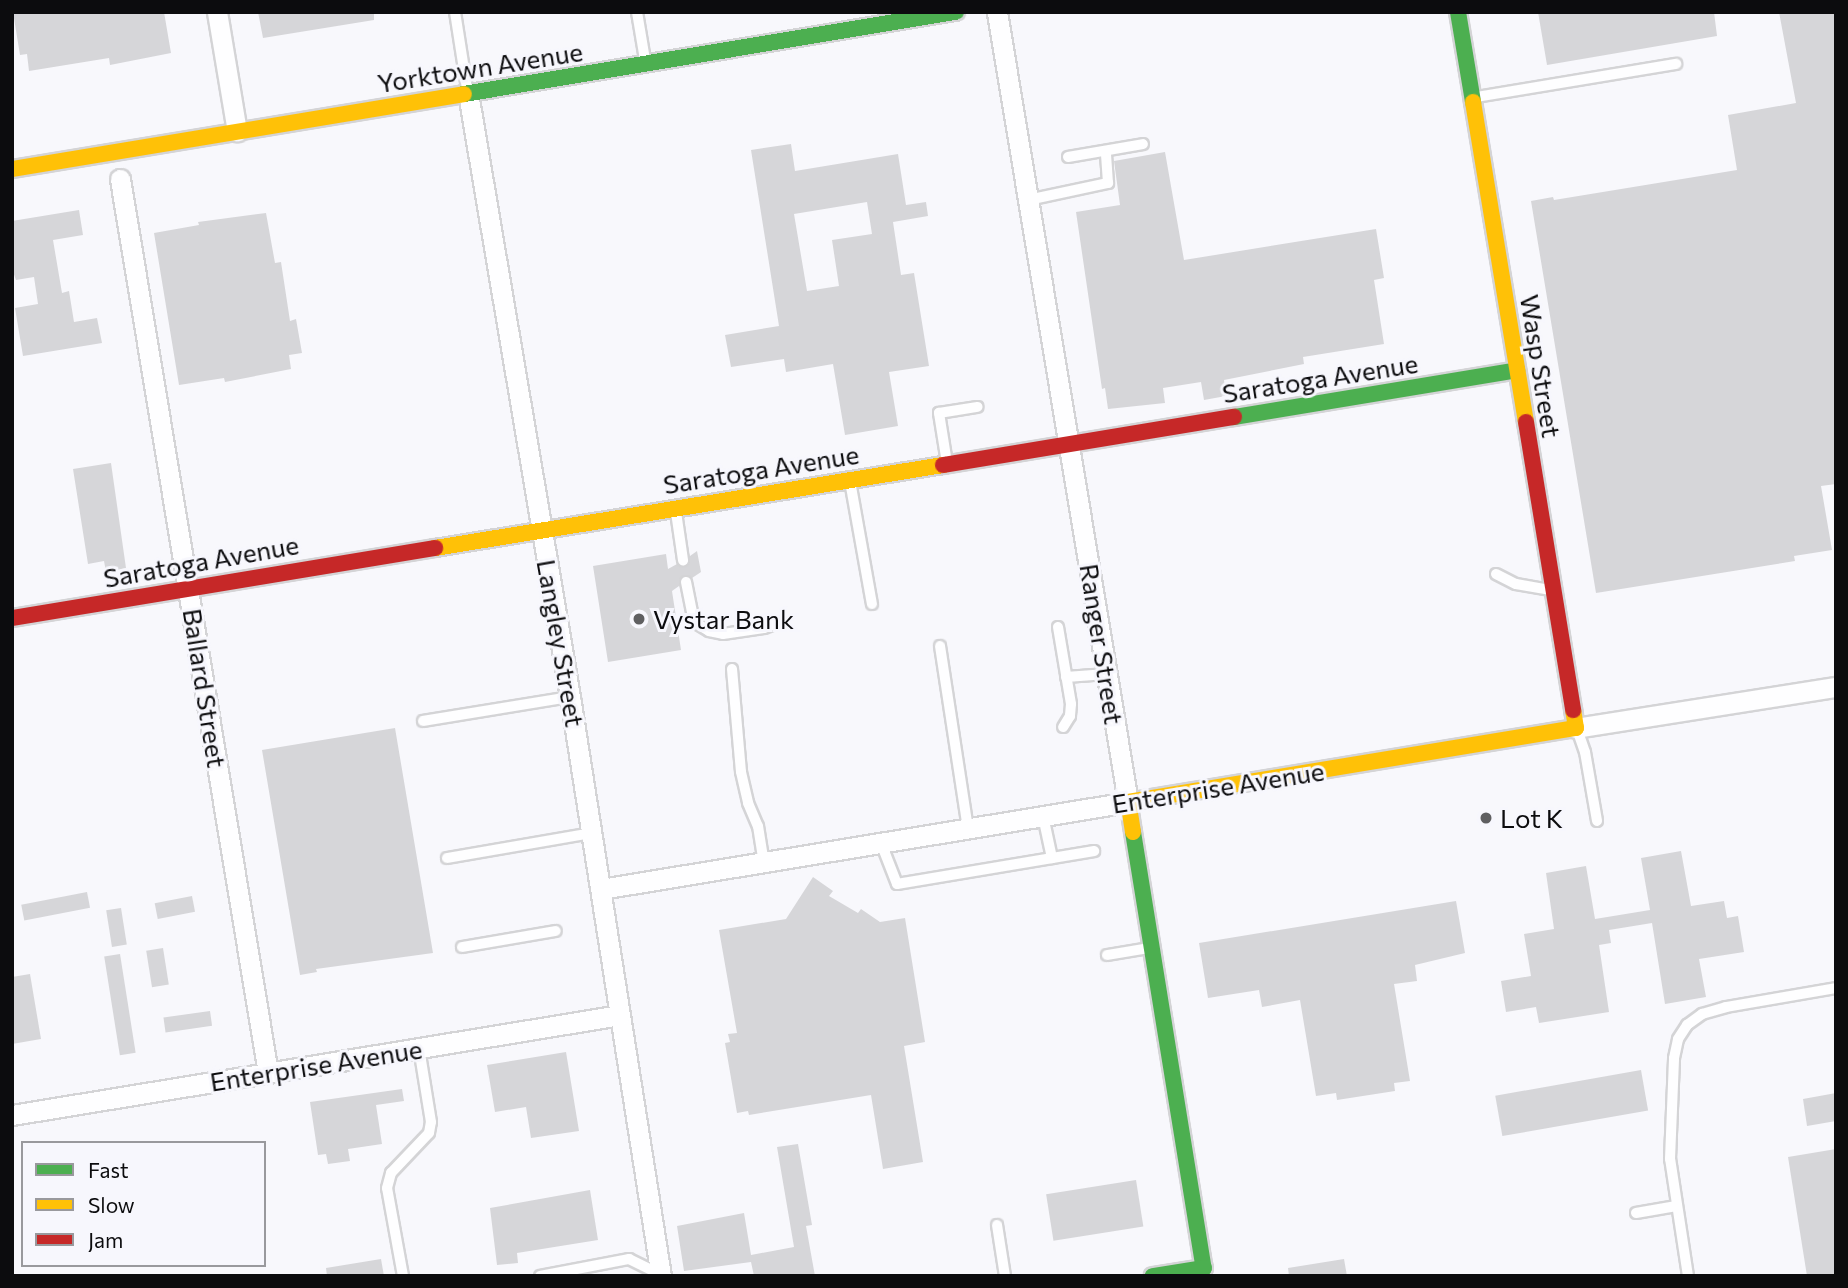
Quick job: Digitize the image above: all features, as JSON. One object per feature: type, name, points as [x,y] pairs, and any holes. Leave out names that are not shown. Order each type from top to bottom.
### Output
[{"type":"main road","name":"Yorktown Avenue","points":[[12,169],[956,12]]},
{"type":"main road","name":"Wasp Street","points":[[1458,12],[1576,728]]},
{"type":"main road","name":"Saratoga Avenue","points":[[12,618],[1517,370]]},
{"type":"main road","name":"Enterprise Avenue","points":[[1128,802],[1576,728]]},
{"type":"main road","name":"Ranger Street","points":[[1128,802],[1204,1272]]},
{"type":"main road","points":[[1153,1276],[1204,1272]]},
{"type":"street","points":[[217,12],[237,131]]},
{"type":"street","name":"Ranger Street","points":[[997,12],[1128,802]]},
{"type":"street","name":"Langley Street","points":[[468,93],[570,697],[661,1275]]},
{"type":"street","name":"Ballard Street","points":[[120,179],[268,1073]]},
{"type":"street","name":"Enterprise Avenue","points":[[1576,728],[1836,687]]},
{"type":"street","name":"Enterprise Avenue","points":[[601,889],[1128,802]]},
{"type":"street","name":"Enterprise Avenue","points":[[12,1115],[620,1015]]},
{"type":"lane","name":"Langley Street","points":[[455,12],[468,93]]},
{"type":"lane","points":[[637,12],[645,64]]},
{"type":"lane","points":[[1472,98],[1676,64]]},
{"type":"lane","points":[[1068,157],[1143,144]]},
{"type":"lane","points":[[1028,200],[1108,183],[1106,151]]},
{"type":"lane","points":[[947,464],[939,413],[978,407]]},
{"type":"lane","points":[[850,479],[872,604]]},
{"type":"lane","points":[[675,508],[683,560]]},
{"type":"lane","points":[[1496,574],[1516,584],[1553,591]]},
{"type":"lane","points":[[686,582],[694,622],[709,631],[723,634],[764,628],[779,622]]},
{"type":"lane","points":[[1058,627],[1071,704],[1070,716],[1063,727]]},
{"type":"lane","points":[[940,646],[968,828]]},
{"type":"lane","points":[[732,669],[741,772],[748,803],[758,826],[764,862]]},
{"type":"lane","points":[[1066,677],[1107,674]]},
{"type":"lane","points":[[423,721],[570,697]]},
{"type":"lane","points":[[1576,728],[1585,752],[1597,821]]},
{"type":"lane","points":[[1043,816],[1052,858]]},
{"type":"lane","points":[[447,858],[592,833]]},
{"type":"lane","points":[[881,843],[897,884],[1094,851]]},
{"type":"lane","points":[[462,947],[556,931]]},
{"type":"lane","points":[[1107,955],[1153,948]]},
{"type":"lane","points":[[1688,1276],[1670,1159],[1674,1058],[1678,1039],[1687,1025],[1703,1014],[1726,1007],[1836,988]]},
{"type":"lane","points":[[403,1276],[387,1188],[391,1173],[429,1133],[431,1122],[419,1048]]},
{"type":"lane","points":[[1636,1213],[1676,1206]]},
{"type":"lane","points":[[997,1225],[1005,1276]]},
{"type":"lane","points":[[540,1276],[629,1259],[661,1275]]},
{"type":"building","points":[[13,12],[164,12],[171,53],[110,65],[109,58],[29,71],[27,54],[20,55]]},
{"type":"building","points":[[258,12],[374,12],[374,20],[263,38]]},
{"type":"building","points":[[1538,12],[1714,12],[1717,36],[1547,65]]},
{"type":"building","points":[[1779,12],[1836,12],[1836,484],[1821,486],[1832,550],[1794,556],[1795,561],[1596,593],[1531,201],[1553,197],[1554,200],[1737,170],[1728,115],[1796,103]]},
{"type":"building","points":[[791,144],[795,171],[898,154],[906,205],[926,202],[928,216],[893,222],[901,275],[914,273],[929,366],[889,372],[898,426],[845,435],[833,364],[786,372],[784,359],[731,367],[725,335],[779,326],[751,150]],"holes":[[[867,202],[872,234],[832,240],[839,286],[807,291],[794,214]]]},
{"type":"building","points":[[1165,152],[1184,260],[1376,229],[1384,278],[1374,280],[1384,344],[1303,357],[1304,364],[1224,380],[1226,396],[1204,400],[1201,382],[1163,388],[1165,403],[1108,409],[1105,388],[1102,389],[1076,212],[1120,205],[1114,161]]},
{"type":"building","points":[[79,210],[83,235],[53,240],[62,293],[69,291],[74,322],[97,318],[102,343],[23,356],[15,308],[38,304],[34,277],[16,280],[12,269],[12,221]]},
{"type":"building","points":[[266,213],[275,263],[281,262],[290,321],[296,319],[302,353],[289,355],[291,369],[225,382],[224,378],[179,385],[154,233],[199,225],[198,222]]},
{"type":"building","points":[[111,463],[126,568],[106,572],[104,561],[88,564],[73,469]]},
{"type":"building","name":"Vystar Bank","points":[[697,551],[701,572],[692,578],[682,576],[679,586],[672,591],[681,650],[608,662],[593,566],[666,554],[668,569],[677,564],[683,567],[690,563],[690,556]]},
{"type":"building","points":[[395,728],[433,953],[316,969],[317,972],[300,975],[262,750]]},
{"type":"building","points":[[1681,851],[1691,906],[1724,901],[1727,918],[1738,916],[1744,952],[1699,959],[1706,997],[1665,1004],[1652,923],[1609,930],[1611,943],[1599,945],[1609,1012],[1539,1023],[1536,1007],[1506,1012],[1501,981],[1531,976],[1524,934],[1554,929],[1546,873],[1586,866],[1595,919],[1650,910],[1641,858]]},
{"type":"building","points":[[813,877],[833,891],[829,896],[858,913],[861,909],[880,922],[905,918],[925,1042],[904,1046],[923,1162],[883,1169],[871,1095],[749,1115],[748,1111],[737,1113],[725,1043],[730,1042],[728,1034],[737,1033],[719,930],[786,919]]},
{"type":"building","points":[[87,892],[90,908],[24,920],[21,905]]},
{"type":"building","points":[[192,896],[195,912],[158,919],[155,903]]},
{"type":"building","points":[[1456,901],[1465,953],[1415,965],[1417,981],[1394,984],[1410,1081],[1394,1083],[1395,1091],[1337,1100],[1336,1093],[1316,1096],[1300,1000],[1262,1007],[1259,990],[1208,998],[1199,943]]},
{"type":"building","points":[[121,908],[127,945],[112,947],[106,910]]},
{"type":"building","points":[[163,948],[169,985],[152,987],[146,951]]},
{"type":"building","points":[[120,954],[136,1053],[120,1055],[104,957]]},
{"type":"building","points":[[30,974],[41,1039],[12,1044],[12,977]]},
{"type":"building","points":[[210,1011],[212,1026],[166,1032],[163,1018]]},
{"type":"building","points":[[566,1052],[579,1131],[531,1138],[526,1107],[495,1112],[487,1065]]},
{"type":"building","points":[[1641,1070],[1648,1110],[1502,1136],[1495,1096]]},
{"type":"building","points":[[402,1089],[404,1101],[376,1105],[382,1144],[348,1149],[350,1161],[328,1164],[326,1154],[318,1155],[310,1102]]},
{"type":"building","points":[[1836,1093],[1836,1121],[1807,1126],[1803,1099]]},
{"type":"building","points":[[798,1144],[812,1225],[806,1226],[815,1276],[754,1276],[751,1262],[684,1271],[677,1226],[744,1213],[751,1255],[794,1247],[777,1147]]},
{"type":"building","points":[[1836,1149],[1836,1276],[1807,1276],[1788,1157]]},
{"type":"building","points":[[1136,1180],[1143,1226],[1053,1241],[1046,1194]]},
{"type":"building","points":[[590,1190],[598,1240],[517,1253],[518,1263],[497,1265],[490,1208]]},
{"type":"building","points":[[381,1259],[384,1276],[327,1276],[326,1268]]},
{"type":"building","points":[[1344,1259],[1347,1276],[1289,1276],[1288,1268]]},
{"type":"traffic: fast","points":[[464,94],[956,12]]},
{"type":"traffic: fast","points":[[1458,12],[1473,102]]},
{"type":"traffic: fast","points":[[1234,417],[1517,370]]},
{"type":"traffic: fast","points":[[1133,832],[1204,1268],[1153,1276]]},
{"type":"traffic: slow","points":[[12,169],[464,94]]},
{"type":"traffic: slow","points":[[1473,102],[1526,422]]},
{"type":"traffic: slow","points":[[435,548],[943,465]]},
{"type":"traffic: slow","points":[[1133,832],[1128,802],[1576,728],[1573,710]]},
{"type":"traffic: jam","points":[[943,465],[1234,417]]},
{"type":"traffic: jam","points":[[1526,422],[1573,710]]},
{"type":"traffic: jam","points":[[12,618],[435,548]]},
{"type":"place","name":"Vystar Bank","points":[[639,619]]},
{"type":"place","name":"Lot K","points":[[1486,818]]}]
